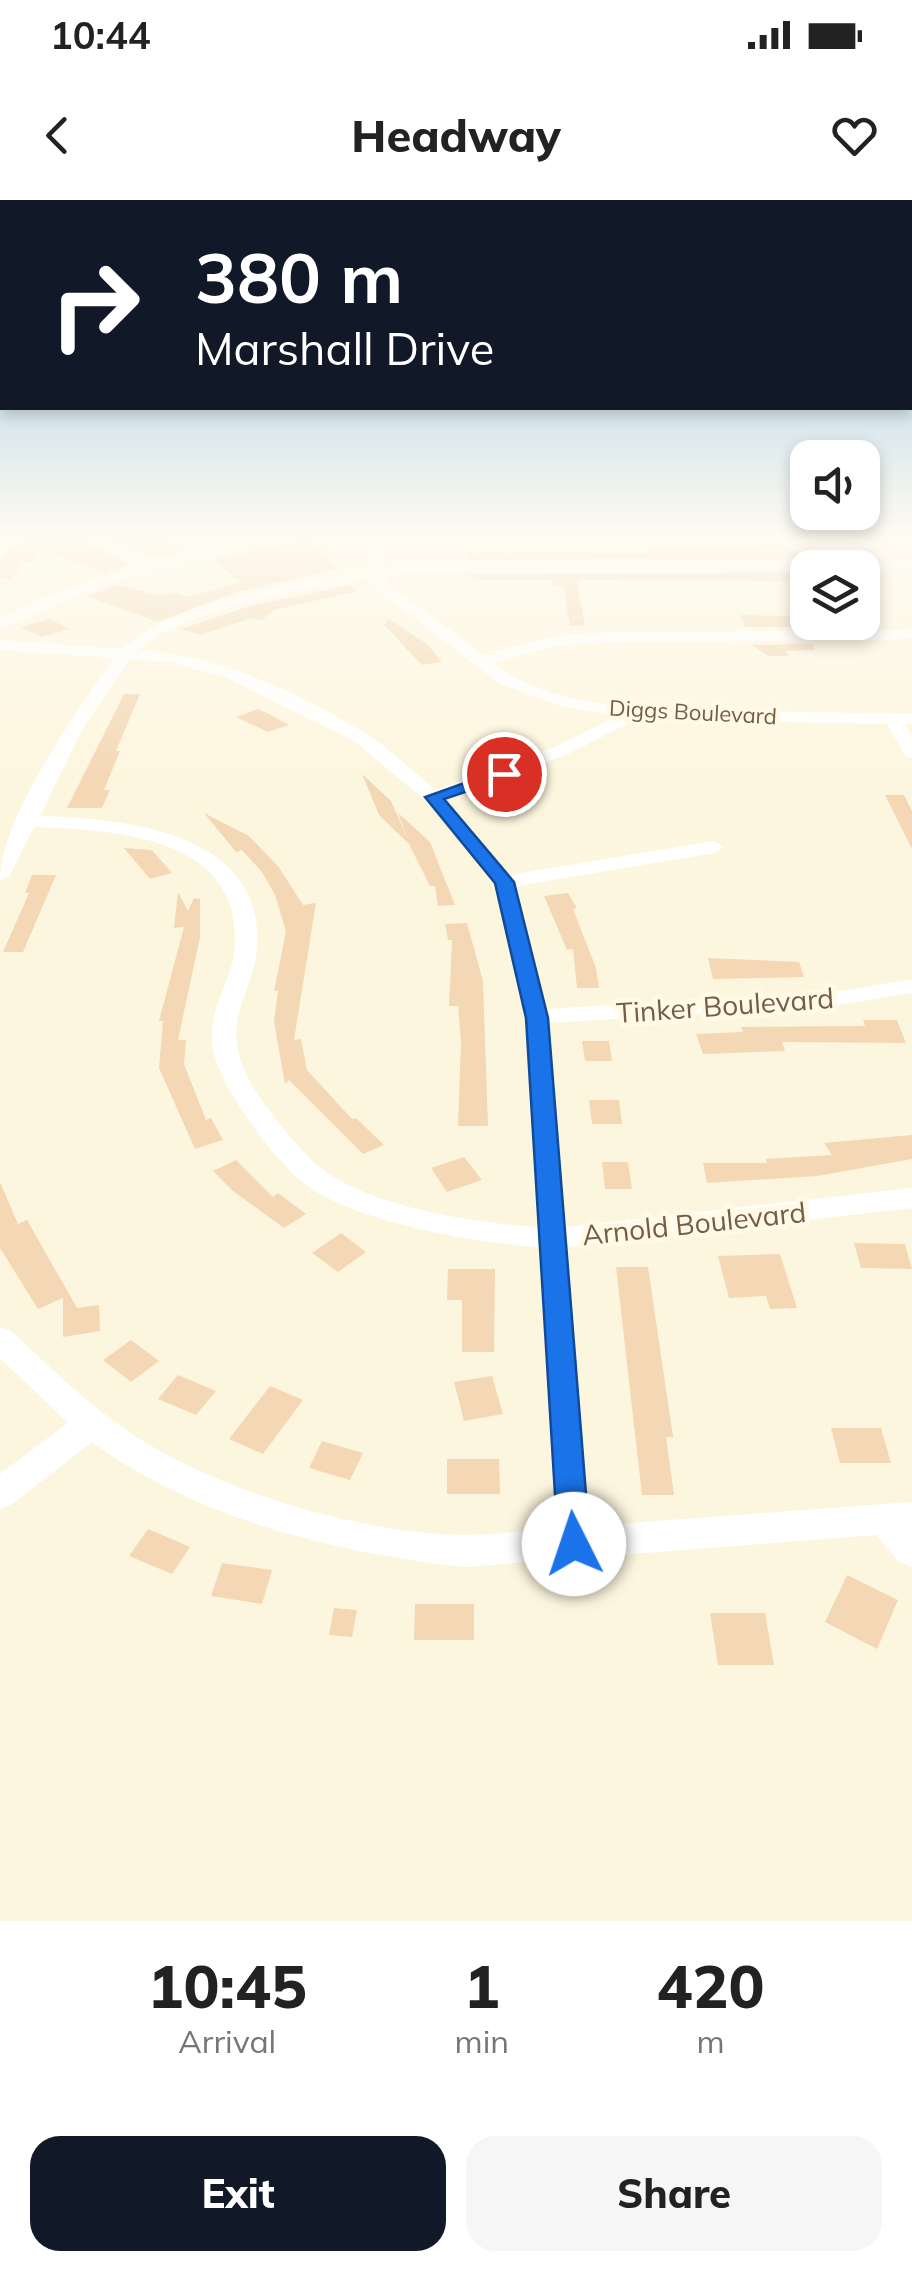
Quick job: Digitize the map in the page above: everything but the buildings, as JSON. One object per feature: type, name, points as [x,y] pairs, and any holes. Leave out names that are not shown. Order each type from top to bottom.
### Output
[{"type":"street","points":[[0,875],[92,697],[128,652],[162,628],[192,617]]},
{"type":"street","name":"Diggs Boulevard","points":[[419,617],[478,662],[524,688],[634,714],[902,719]]},
{"type":"street","points":[[478,662],[554,641],[586,638],[912,634]]},
{"type":"street","points":[[0,645],[128,652],[208,666],[286,699],[360,737],[433,797],[505,882],[537,1018],[574,1544]]},
{"type":"street","points":[[433,797],[520,767],[604,732],[634,714]]},
{"type":"street","points":[[902,719],[912,754]]},
{"type":"street","name":"Arnold Boulevard","points":[[27,821],[130,827],[166,834],[201,853],[234,891],[246,928],[246,954],[224,1042],[231,1067],[276,1136],[318,1181],[414,1216],[551,1238],[912,1198]]},
{"type":"street","points":[[505,882],[714,846]]},
{"type":"street","name":"Tinker Boulevard","points":[[537,1018],[840,998],[912,986]]},
{"type":"street","points":[[0,1339],[92,1423],[140,1457],[314,1526],[405,1546],[464,1552],[899,1520],[912,1552]]},
{"type":"street","points":[[0,1494],[92,1423]]},
{"type":"route","points":[[504,774],[433,797],[505,882],[537,1018],[574,1544]]}]
